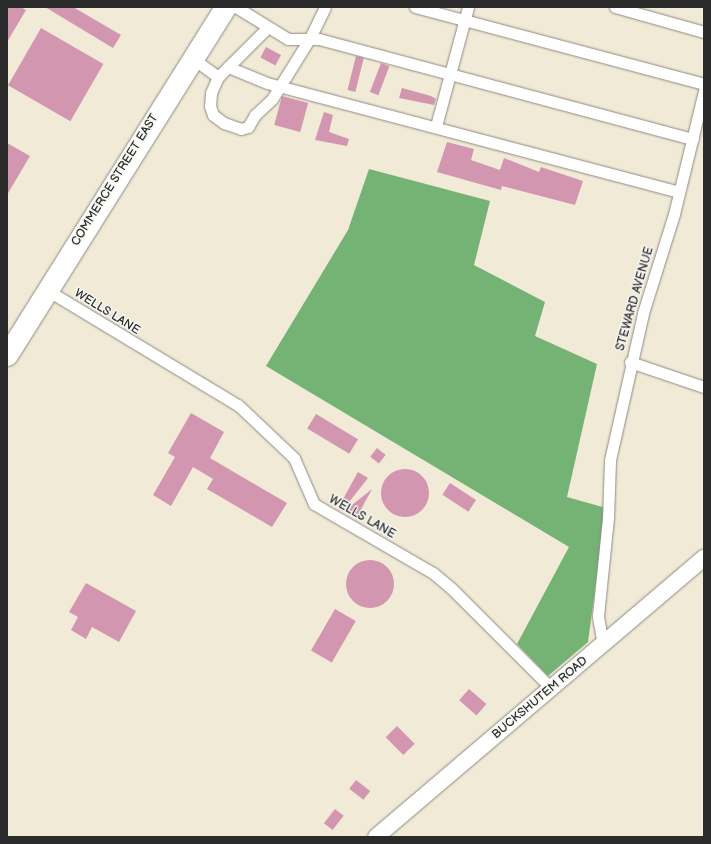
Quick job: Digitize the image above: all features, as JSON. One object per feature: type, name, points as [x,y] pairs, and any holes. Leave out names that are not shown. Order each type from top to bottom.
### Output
[{"type":"highway","name":"COMMERCE STREET EAST","points":[[7,355],[225,7]]},
{"type":"main road","name":"BUCKSHUTEM ROAD","points":[[376,837],[704,558]]},
{"type":"street","points":[[236,7],[267,28],[288,39],[310,38],[693,139]]},
{"type":"street","points":[[267,28],[218,77],[211,93],[210,106],[213,115],[224,123],[241,130],[248,127],[280,85],[310,38],[325,7]]},
{"type":"street","points":[[415,7],[704,84]]},
{"type":"street","points":[[436,126],[468,7]]},
{"type":"street","points":[[616,7],[704,32]]},
{"type":"street","points":[[192,58],[218,77]]},
{"type":"street","points":[[228,67],[268,83],[436,126],[679,192]]},
{"type":"street","name":"STEWARD AVENUE","points":[[603,645],[598,616],[608,518],[610,460],[630,362],[679,192],[704,91]]},
{"type":"street","name":"WELLS LANE","points":[[47,290],[238,405],[294,458],[314,504],[432,573],[451,588],[552,688]]},
{"type":"street","points":[[630,362],[704,387]]},
{"type":"green space","points":[[369,169],[490,201],[474,265],[545,302],[535,336],[597,364],[567,497],[606,508],[588,642],[548,676],[517,644],[569,547],[266,366],[348,230]]},
{"type":"building","points":[[7,7],[21,7],[26,10],[7,42]]},
{"type":"building","points":[[45,7],[73,7],[121,35],[113,48]]},
{"type":"building","points":[[41,28],[103,64],[70,121],[8,85]]},
{"type":"building","points":[[266,47],[281,55],[275,66],[260,58]]},
{"type":"building","points":[[356,56],[364,58],[355,92],[348,90]]},
{"type":"building","points":[[381,63],[389,66],[378,95],[370,92]]},
{"type":"building","points":[[402,88],[431,96],[436,99],[434,105],[399,98]]},
{"type":"building","points":[[282,96],[308,103],[300,132],[274,125]]},
{"type":"building","points":[[324,112],[333,115],[329,132],[349,139],[347,146],[315,140]]},
{"type":"building","points":[[447,142],[474,149],[471,160],[500,170],[504,158],[539,172],[541,167],[583,181],[575,205],[502,186],[501,190],[437,172]]},
{"type":"building","points":[[7,143],[30,156],[7,195]]},
{"type":"building","points":[[191,413],[224,432],[210,458],[287,503],[272,527],[207,489],[213,479],[193,467],[171,506],[153,495],[175,457],[168,453]]},
{"type":"building","points":[[316,414],[358,439],[349,454],[307,429]]},
{"type":"building","points":[[377,448],[386,455],[379,463],[370,457]]},
{"type":"building","points":[[405,469],[414,471],[422,476],[427,484],[429,493],[427,502],[422,510],[414,515],[405,517],[396,515],[388,510],[383,502],[381,493],[383,484],[388,476],[396,471]]},
{"type":"building","points":[[358,472],[368,478],[342,511],[338,508]]},
{"type":"building","points":[[450,483],[476,500],[468,512],[442,495]]},
{"type":"building","points":[[372,489],[358,515],[347,509]]},
{"type":"building","points":[[370,560],[379,562],[387,567],[392,575],[394,584],[392,593],[387,601],[379,606],[370,608],[361,606],[353,601],[348,593],[346,584],[348,575],[353,567],[361,562]]},
{"type":"building","points":[[86,583],[136,611],[119,642],[92,627],[86,639],[71,630],[78,617],[69,612]]},
{"type":"building","points":[[335,609],[356,621],[332,663],[311,651]]},
{"type":"building","points":[[469,689],[486,704],[477,715],[459,700]]},
{"type":"building","points":[[397,726],[415,744],[403,755],[386,737]]},
{"type":"building","points":[[356,780],[370,791],[363,800],[349,789]]},
{"type":"building","points":[[335,809],[344,816],[333,830],[324,823]]}]
